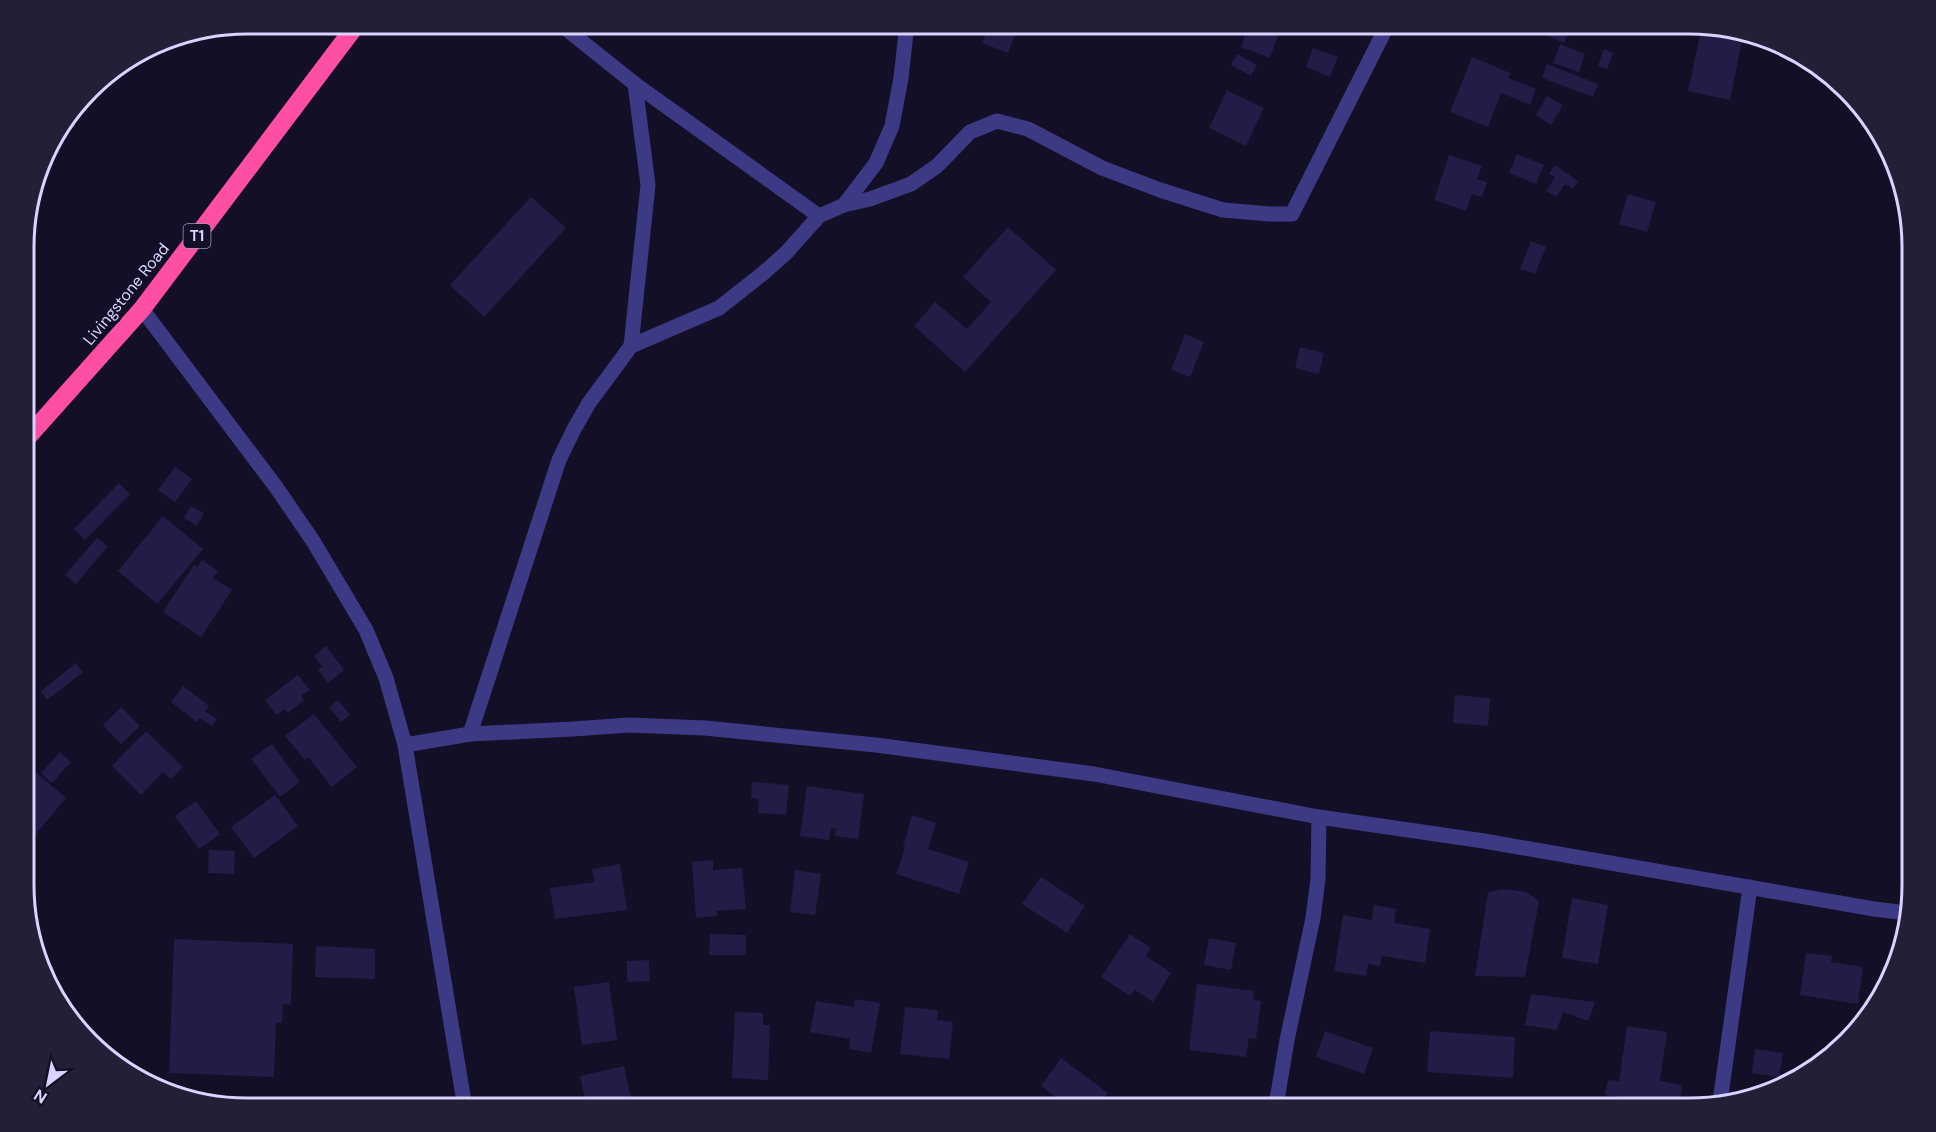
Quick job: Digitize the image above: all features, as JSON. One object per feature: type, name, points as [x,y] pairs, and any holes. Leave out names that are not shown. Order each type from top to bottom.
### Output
[{"type":"highway","name":"Livingstone Road","points":[[34,430],[142,309],[350,34]]},
{"type":"street","points":[[572,34],[635,84],[819,216]]},
{"type":"street","points":[[844,205],[876,163],[892,126],[906,34]]},
{"type":"street","points":[[630,346],[719,308],[786,253],[819,216],[844,205],[870,200],[911,184],[937,166],[970,132],[997,121],[1029,129],[1102,168],[1171,194],[1223,210],[1292,214],[1383,34]]},
{"type":"street","points":[[470,734],[559,460],[589,403],[630,346],[648,185],[635,84]]},
{"type":"street","points":[[142,309],[276,487],[342,587],[366,630],[386,678],[405,745],[463,1098]]},
{"type":"street","points":[[405,745],[470,734],[629,724],[705,728],[887,746],[1094,774],[1319,817],[1484,841],[1900,912]]},
{"type":"street","points":[[1277,1098],[1313,918],[1318,879],[1319,817]]},
{"type":"street","points":[[1721,1095],[1750,887]]},
{"type":"building","points":[[986,34],[1015,34],[1008,53],[982,43]]},
{"type":"building","points":[[1246,34],[1278,34],[1270,58],[1241,47]]},
{"type":"building","points":[[1543,34],[1568,34],[1564,43]]},
{"type":"building","points":[[1700,35],[1742,42],[1730,100],[1688,91]]},
{"type":"building","points":[[1560,44],[1585,54],[1579,72],[1553,63]]},
{"type":"building","points":[[1313,48],[1338,57],[1330,77],[1306,67]]},
{"type":"building","points":[[1604,49],[1613,53],[1607,69],[1598,66]]},
{"type":"building","points":[[1237,54],[1257,65],[1251,76],[1231,65]]},
{"type":"building","points":[[1472,57],[1510,73],[1508,78],[1536,89],[1530,105],[1501,93],[1488,127],[1450,112]]},
{"type":"building","points":[[1547,64],[1598,84],[1593,97],[1542,78]]},
{"type":"building","points":[[1227,90],[1264,108],[1246,146],[1209,128]]},
{"type":"building","points":[[1547,96],[1563,105],[1551,125],[1536,115]]},
{"type":"building","points":[[1517,154],[1544,165],[1536,184],[1509,173]]},
{"type":"building","points":[[1449,155],[1482,166],[1477,179],[1487,182],[1482,197],[1472,194],[1466,211],[1434,200]]},
{"type":"building","points":[[1555,165],[1578,181],[1573,189],[1565,184],[1556,197],[1546,191],[1555,177],[1549,174]]},
{"type":"building","points":[[1628,194],[1656,202],[1647,232],[1619,224]]},
{"type":"building","points":[[531,197],[566,228],[484,317],[450,285]]},
{"type":"building","points":[[1008,227],[1056,270],[965,372],[914,326],[935,302],[967,329],[991,302],[963,277]]},
{"type":"building","points":[[1531,241],[1546,247],[1535,274],[1520,269]]},
{"type":"building","points":[[1185,334],[1204,342],[1190,377],[1171,370]]},
{"type":"building","points":[[1300,347],[1324,353],[1319,374],[1295,368]]},
{"type":"building","points":[[175,467],[192,479],[175,502],[158,490]]},
{"type":"building","points":[[119,483],[130,494],[85,540],[74,529]]},
{"type":"building","points":[[191,506],[204,513],[197,526],[184,518]]},
{"type":"building","points":[[163,516],[203,549],[157,604],[118,571]]},
{"type":"building","points":[[97,538],[108,546],[76,584],[65,575]]},
{"type":"building","points":[[202,560],[218,571],[213,578],[232,590],[201,637],[163,612],[194,565],[197,567]]},
{"type":"building","points":[[326,646],[344,670],[328,683],[318,670],[322,667],[314,656]]},
{"type":"building","points":[[76,663],[83,672],[47,700],[41,691]]},
{"type":"building","points":[[298,675],[310,690],[301,696],[304,700],[288,713],[285,709],[276,715],[265,700]]},
{"type":"building","points":[[183,686],[209,706],[205,711],[217,719],[212,726],[200,718],[197,722],[171,702]]},
{"type":"building","points":[[1455,695],[1490,698],[1488,726],[1453,723]]},
{"type":"building","points":[[338,700],[350,715],[341,722],[329,707]]},
{"type":"building","points":[[121,707],[140,726],[121,744],[103,725]]},
{"type":"building","points":[[314,714],[357,767],[332,787],[308,757],[305,760],[285,736]]},
{"type":"building","points":[[146,731],[183,767],[171,779],[163,772],[141,795],[112,766]]},
{"type":"building","points":[[272,744],[300,782],[280,797],[251,759]]},
{"type":"building","points":[[60,752],[71,762],[52,783],[41,773]]},
{"type":"building","points":[[34,771],[66,798],[34,836]]},
{"type":"building","points":[[752,782],[789,785],[786,815],[758,813],[759,799],[751,798]]},
{"type":"building","points":[[807,786],[864,794],[858,839],[835,836],[836,829],[831,828],[829,840],[800,836]]},
{"type":"building","points":[[275,795],[298,826],[254,858],[231,827]]},
{"type":"building","points":[[196,801],[220,834],[199,849],[175,816]]},
{"type":"building","points":[[912,815],[936,823],[928,849],[969,862],[959,894],[896,874],[905,848],[903,847]]},
{"type":"building","points":[[209,850],[235,851],[234,874],[208,873]]},
{"type":"building","points":[[713,860],[713,870],[742,868],[746,909],[717,911],[717,916],[696,918],[692,862]]},
{"type":"building","points":[[620,864],[627,910],[555,919],[550,888],[595,882],[592,869]]},
{"type":"building","points":[[795,870],[821,874],[815,915],[790,912]]},
{"type":"building","points":[[1041,877],[1085,906],[1067,933],[1022,904]]},
{"type":"building","points":[[1506,889],[1526,892],[1539,901],[1525,977],[1475,976],[1488,892]]},
{"type":"building","points":[[1572,898],[1608,905],[1598,964],[1562,958]]},
{"type":"building","points":[[1374,905],[1396,909],[1394,923],[1430,929],[1425,963],[1382,956],[1380,966],[1368,964],[1366,976],[1334,971],[1343,915],[1372,920]]},
{"type":"building","points":[[710,934],[746,935],[746,955],[709,955]]},
{"type":"building","points":[[1130,934],[1151,948],[1146,956],[1171,973],[1153,1002],[1135,990],[1130,996],[1101,977]]},
{"type":"building","points":[[1209,938],[1236,943],[1231,970],[1204,965]]},
{"type":"building","points":[[174,939],[293,944],[291,1005],[283,1004],[282,1023],[276,1023],[274,1077],[169,1073]]},
{"type":"building","points":[[316,946],[375,949],[375,979],[315,977]]},
{"type":"building","points":[[1806,953],[1832,956],[1831,962],[1863,967],[1858,1004],[1800,995]]},
{"type":"building","points":[[649,960],[650,981],[627,982],[627,961]]},
{"type":"building","points":[[609,982],[617,1040],[582,1045],[574,987]]},
{"type":"building","points":[[1197,984],[1254,991],[1253,1000],[1261,1001],[1256,1039],[1249,1038],[1246,1057],[1189,1050]]},
{"type":"building","points":[[1531,994],[1595,1002],[1588,1021],[1563,1012],[1557,1030],[1525,1025]]},
{"type":"building","points":[[855,999],[880,1003],[871,1053],[849,1049],[850,1039],[810,1032],[816,1001],[854,1007]]},
{"type":"building","points":[[905,1007],[938,1010],[937,1020],[953,1022],[949,1059],[900,1054]]},
{"type":"building","points":[[735,1012],[763,1013],[763,1025],[770,1025],[768,1080],[732,1078]]},
{"type":"building","points":[[1627,1026],[1667,1032],[1660,1081],[1682,1085],[1680,1098],[1625,1098],[1605,1095],[1608,1080],[1619,1081]]},
{"type":"building","points":[[1325,1031],[1373,1048],[1364,1074],[1316,1057]]},
{"type":"building","points":[[1430,1031],[1515,1037],[1513,1078],[1427,1072]]},
{"type":"building","points":[[1755,1049],[1783,1053],[1779,1077],[1752,1073]]},
{"type":"building","points":[[1061,1058],[1108,1093],[1104,1098],[1057,1098],[1041,1086]]},
{"type":"building","points":[[624,1066],[631,1098],[585,1098],[580,1076]]}]
